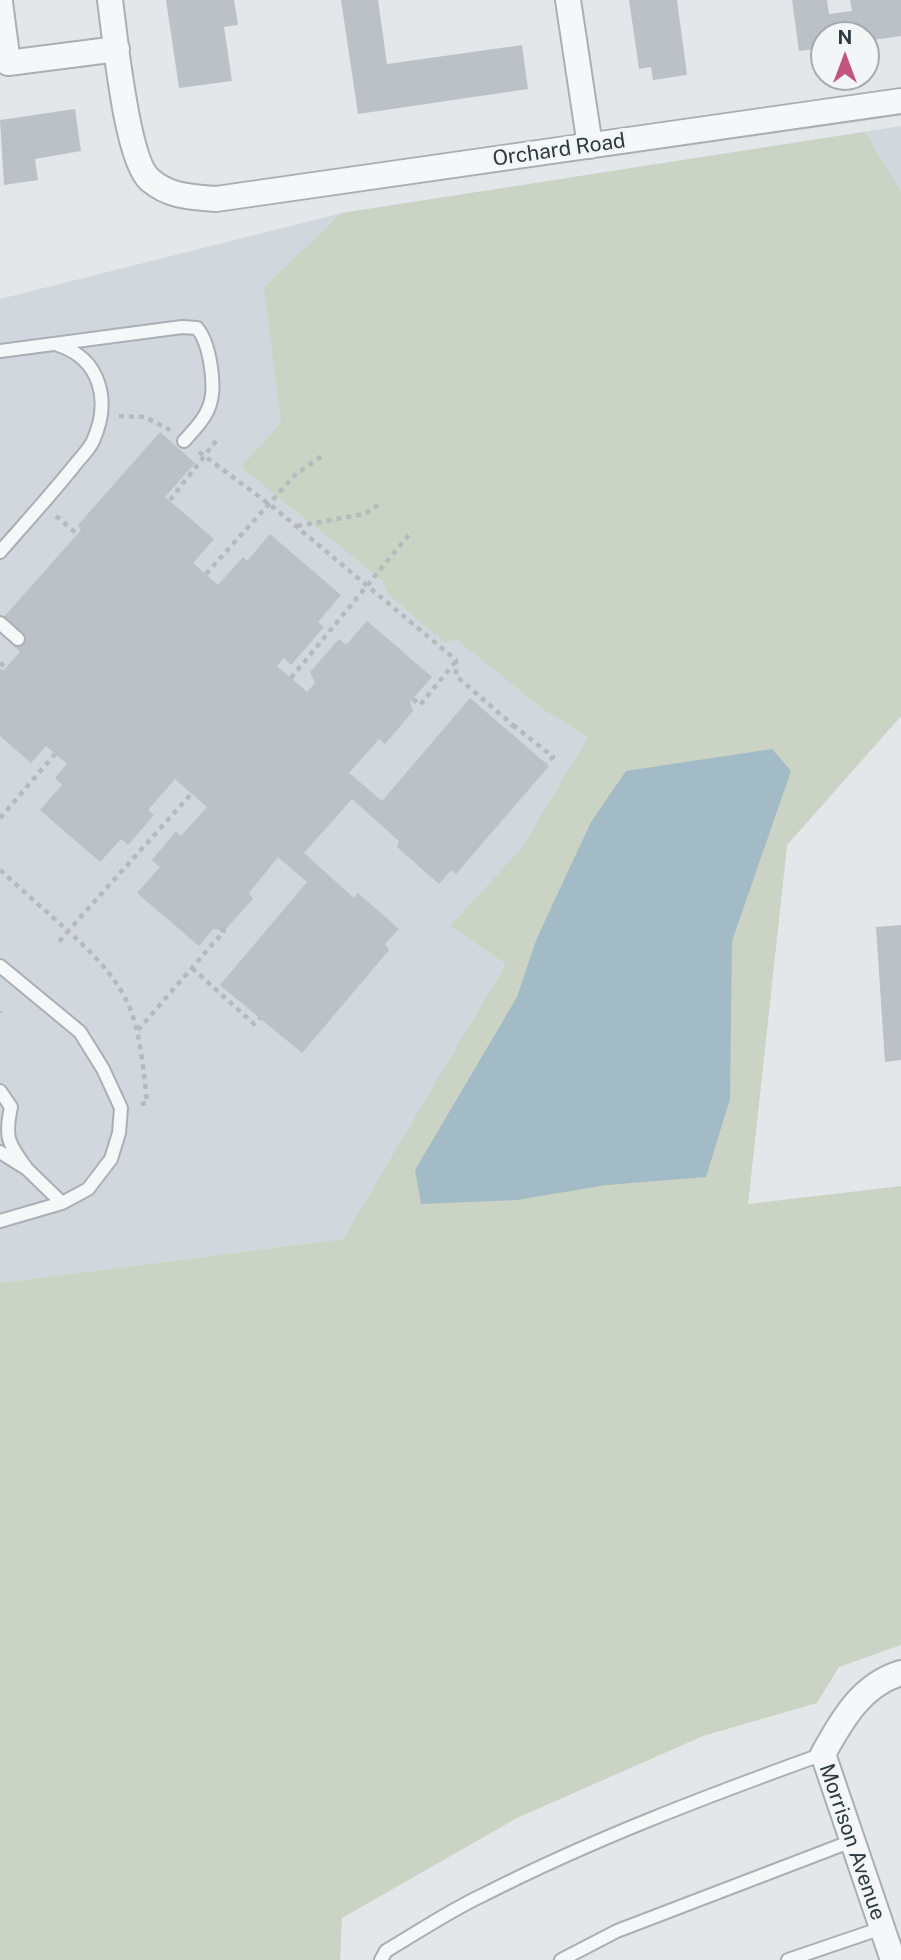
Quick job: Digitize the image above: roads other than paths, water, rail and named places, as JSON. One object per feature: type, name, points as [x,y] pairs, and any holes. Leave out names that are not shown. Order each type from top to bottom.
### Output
[{"type":"street","name":"Orchard Road","points":[[110,0],[130,133],[148,178],[178,196],[216,199],[901,101]]},
{"type":"street","points":[[568,0],[590,146]]},
{"type":"street","points":[[0,2],[8,63],[117,49]]},
{"type":"street","name":"Morrison Avenue","points":[[892,1960],[822,1754],[844,1718],[869,1689],[885,1678],[901,1673]]},
{"type":"lane","points":[[0,351],[182,327],[197,328],[202,334],[208,355],[211,401],[184,441]]},
{"type":"lane","points":[[0,552],[93,442],[100,415],[99,388],[88,360],[75,350],[54,344]]},
{"type":"lane","points":[[0,623],[18,639]]},
{"type":"lane","points":[[0,966],[79,1032],[103,1069],[121,1108],[119,1133],[111,1160],[88,1189],[62,1203],[0,1220]]},
{"type":"lane","points":[[0,1091],[11,1107],[6,1135],[9,1144],[27,1169],[62,1203]]},
{"type":"lane","points":[[0,1152],[27,1169]]},
{"type":"lane","points":[[381,1960],[386,1951],[480,1896],[573,1851],[692,1801],[822,1754]]},
{"type":"lane","points":[[561,1960],[617,1931],[852,1842]]},
{"type":"lane","points":[[788,1960],[882,1928]]},
{"type":"water","points":[[772,749],[791,771],[732,941],[730,1099],[706,1177],[607,1185],[517,1200],[421,1204],[415,1170],[517,997],[537,938],[591,822],[626,771]]}]
